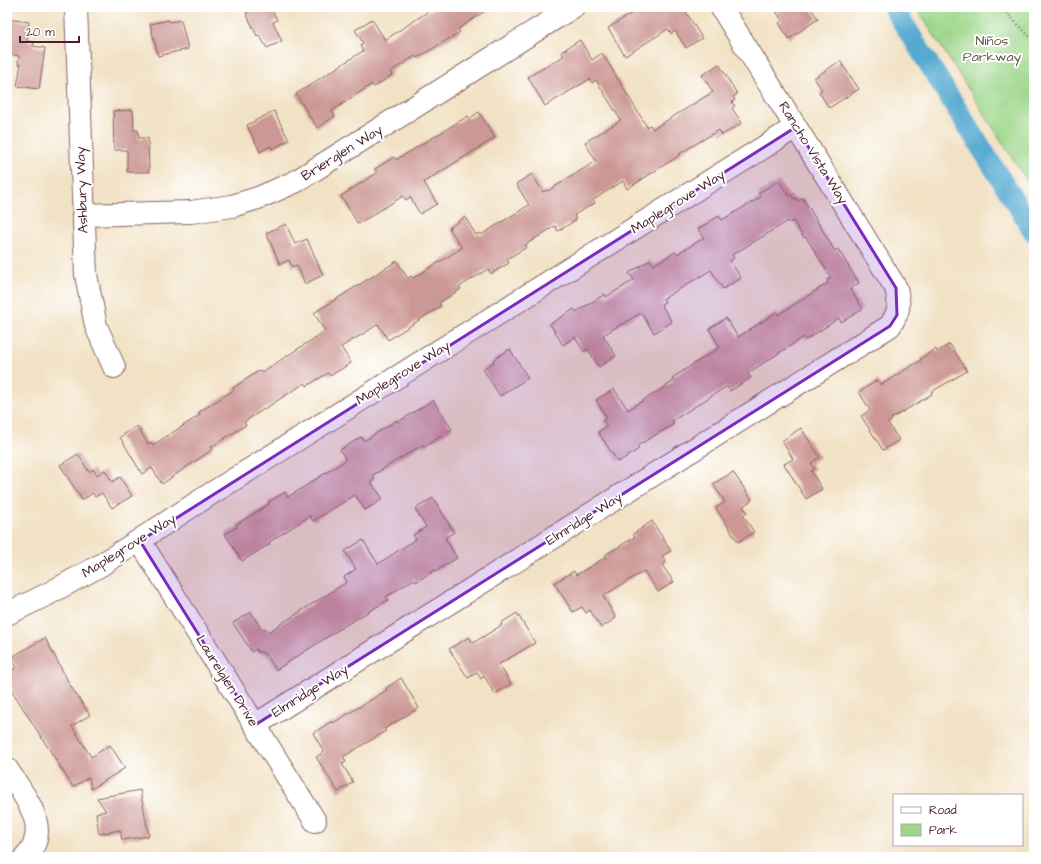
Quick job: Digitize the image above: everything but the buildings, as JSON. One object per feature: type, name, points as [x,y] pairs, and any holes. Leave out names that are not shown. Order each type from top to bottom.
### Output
[{"type":"street","name":"Ashbury Way","points":[[76,7],[86,275],[92,309],[102,343],[114,367]]},
{"type":"street","name":"Brierglen Way","points":[[83,215],[192,212],[232,206],[258,198],[295,182],[573,7]]},
{"type":"street","name":"Rancho Vista Way","points":[[721,7],[889,275],[896,288],[899,302]]},
{"type":"street","name":"Maplegrove Way","points":[[7,614],[82,576],[140,541],[216,491],[796,127]]},
{"type":"street","name":"Elmridge Way","points":[[255,726],[879,334],[890,326],[898,315],[899,302]]},
{"type":"street","name":"Laurelglen Drive","points":[[140,541],[315,821]]},
{"type":"street","points":[[7,769],[36,818],[37,830],[35,842],[25,857]]},
{"type":"path","points":[[1001,7],[1034,41]]},
{"type":"highlighted area","points":[[796,127],[896,288],[897,315],[890,326],[255,725],[140,541]]},
{"type":"green space","name":"Niños Parkway","points":[[916,7],[1034,7],[1034,192]]},
{"type":"waterway","points":[[893,7],[1034,232]]}]
